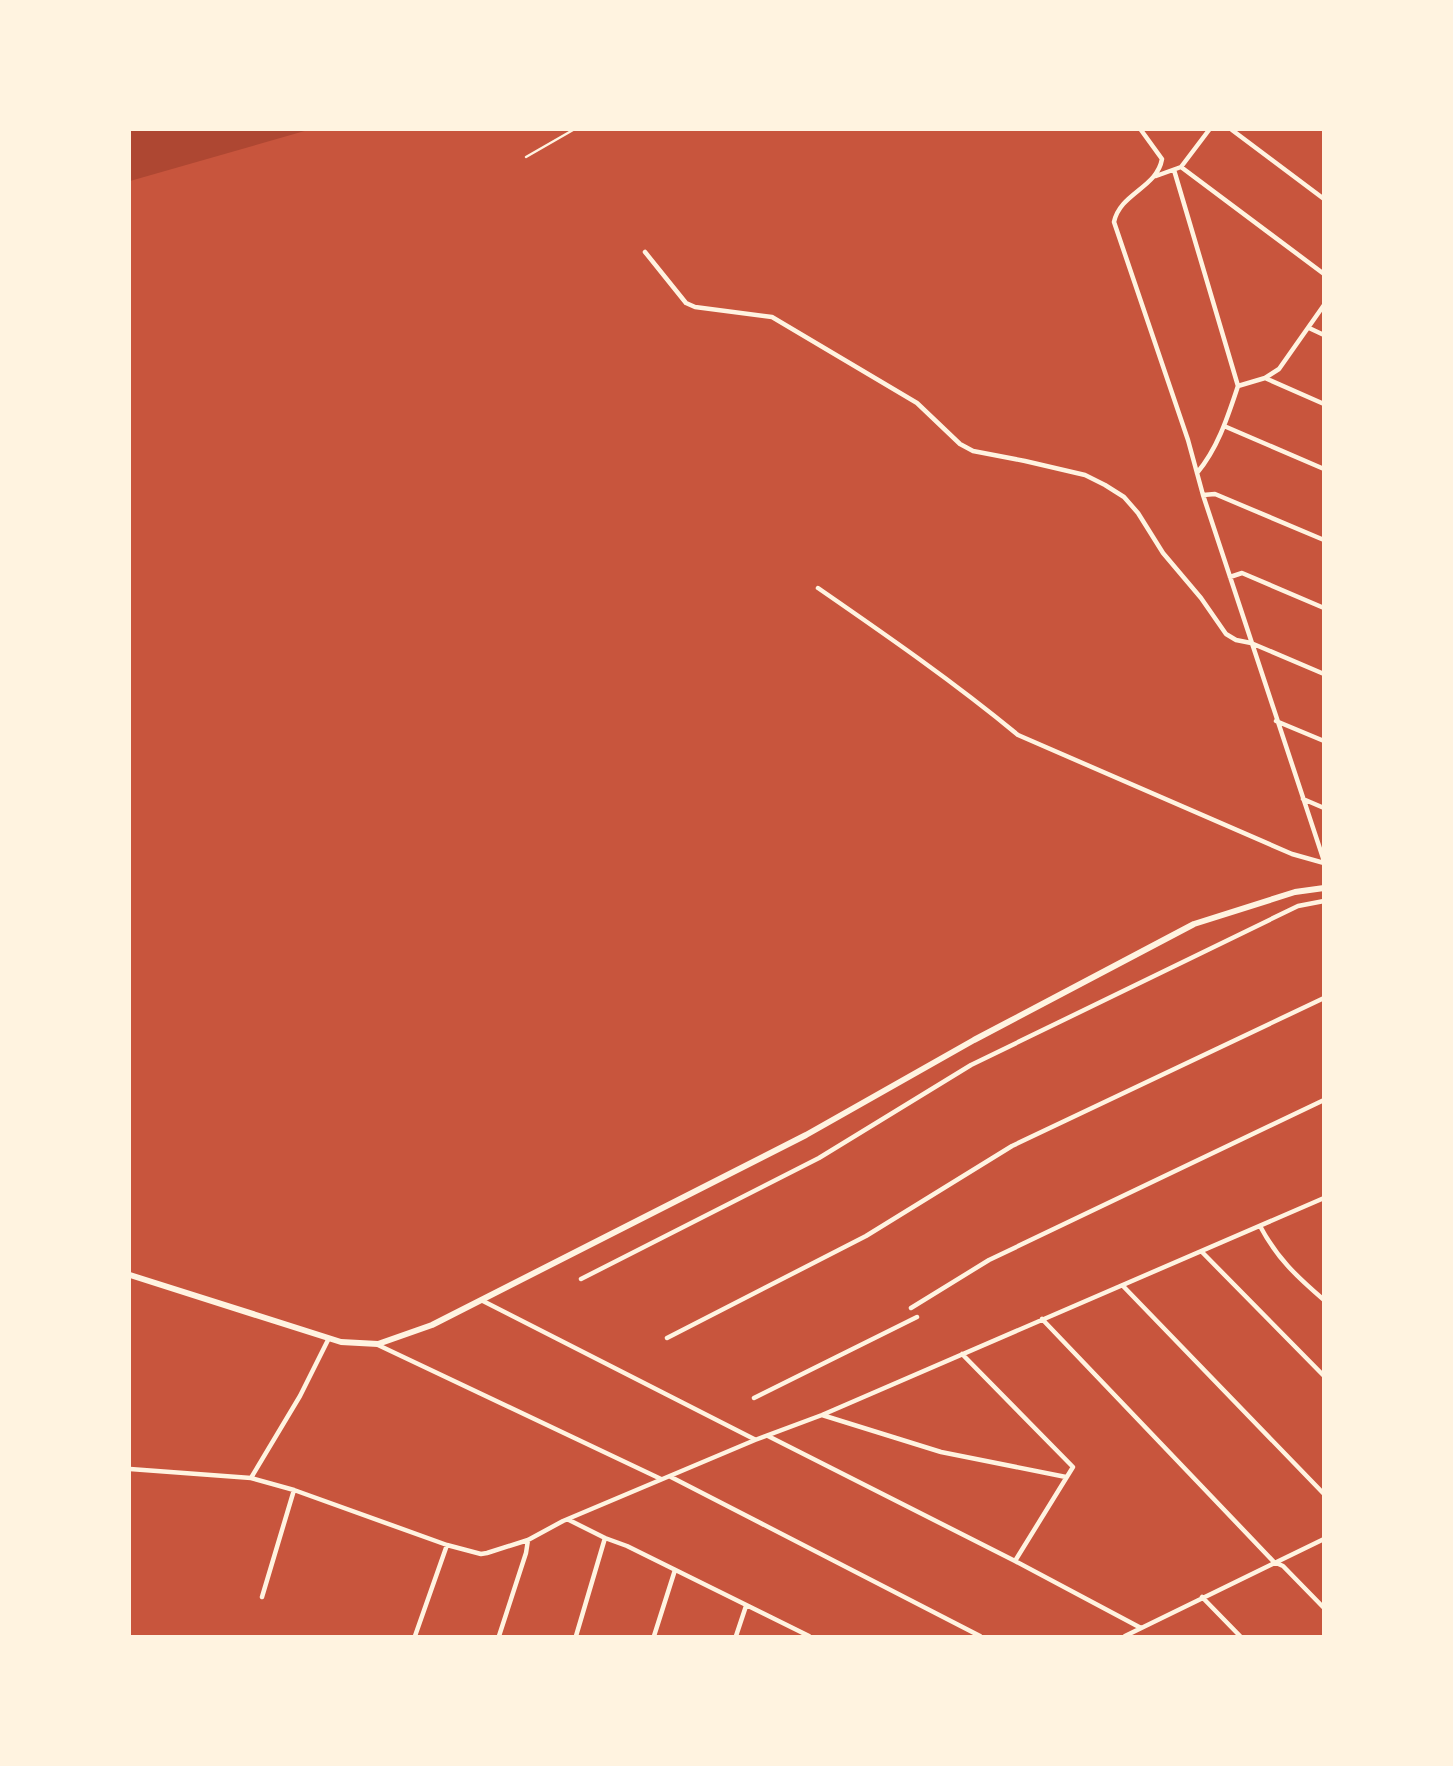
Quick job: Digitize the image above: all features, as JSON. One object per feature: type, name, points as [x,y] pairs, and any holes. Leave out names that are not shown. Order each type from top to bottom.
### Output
[{"type":"main road","points":[[130,1275],[328,1340],[378,1345],[419,1331],[806,1135],[974,1040],[1194,924],[1294,892],[1324,888]]},
{"type":"street","points":[[1141,130],[1162,159],[1161,169],[1122,204],[1114,222],[1188,440],[1203,495],[1324,862]]},
{"type":"street","points":[[1156,176],[1181,167],[1209,130]]},
{"type":"street","points":[[1232,130],[1324,199]]},
{"type":"street","points":[[1181,167],[1324,274]]},
{"type":"street","points":[[1174,170],[1238,386],[1224,426],[1206,462],[1197,473]]},
{"type":"street","points":[[645,251],[686,303],[695,307],[772,317],[917,403],[960,444],[973,452],[1084,475],[1105,485],[1124,498],[1138,513],[1163,553],[1201,598],[1226,634],[1324,674]]},
{"type":"street","points":[[1238,386],[1265,378],[1279,369],[1324,305]]},
{"type":"street","points":[[1309,328],[1324,335]]},
{"type":"street","points":[[1265,378],[1324,404]]},
{"type":"street","points":[[1224,426],[1324,469]]},
{"type":"street","points":[[1203,495],[1215,494],[1324,540]]},
{"type":"street","points":[[1230,578],[1242,573],[1324,608]]},
{"type":"street","points":[[818,588],[957,687],[1018,735],[1292,854],[1324,862]]},
{"type":"street","points":[[1276,721],[1324,741]]},
{"type":"street","points":[[1303,799],[1324,808]]},
{"type":"street","points":[[581,1279],[819,1158],[971,1065],[1298,906],[1324,901]]},
{"type":"street","points":[[667,1338],[866,1236],[1012,1146],[1324,998]]},
{"type":"street","points":[[911,1308],[989,1260],[1324,1100]]},
{"type":"street","points":[[130,1469],[251,1478],[294,1490],[447,1545],[481,1554],[528,1540],[755,1440],[821,1415],[1324,1198]]},
{"type":"street","points":[[1260,1226],[1282,1261],[1324,1300]]},
{"type":"street","points":[[1202,1252],[1324,1376]]},
{"type":"street","points":[[1123,1286],[1324,1494]]},
{"type":"street","points":[[481,1300],[755,1440]]},
{"type":"street","points":[[754,1398],[917,1317]]},
{"type":"street","points":[[1042,1319],[1274,1562],[1283,1566],[1324,1608]]},
{"type":"street","points":[[251,1478],[300,1396],[328,1340]]},
{"type":"street","points":[[378,1345],[662,1480]]},
{"type":"street","points":[[962,1354],[1073,1467],[1016,1561]]},
{"type":"street","points":[[821,1415],[941,1452],[1066,1477]]},
{"type":"street","points":[[767,1436],[1016,1561],[1141,1628]]},
{"type":"street","points":[[671,1477],[980,1636]]},
{"type":"street","points":[[262,1597],[294,1490]]},
{"type":"street","points":[[569,1520],[809,1636]]},
{"type":"street","points":[[576,1636],[605,1538]]},
{"type":"street","points":[[1127,1636],[1324,1539]]},
{"type":"street","points":[[499,1636],[528,1540]]},
{"type":"street","points":[[415,1636],[447,1545]]},
{"type":"street","points":[[654,1636],[676,1570]]},
{"type":"street","points":[[1202,1597],[1240,1636]]},
{"type":"street","points":[[736,1636],[746,1606]]},
{"type":"lane","points":[[526,157],[573,130]]},
{"type":"shaded area","points":[[130,130],[308,130],[130,181]]}]
